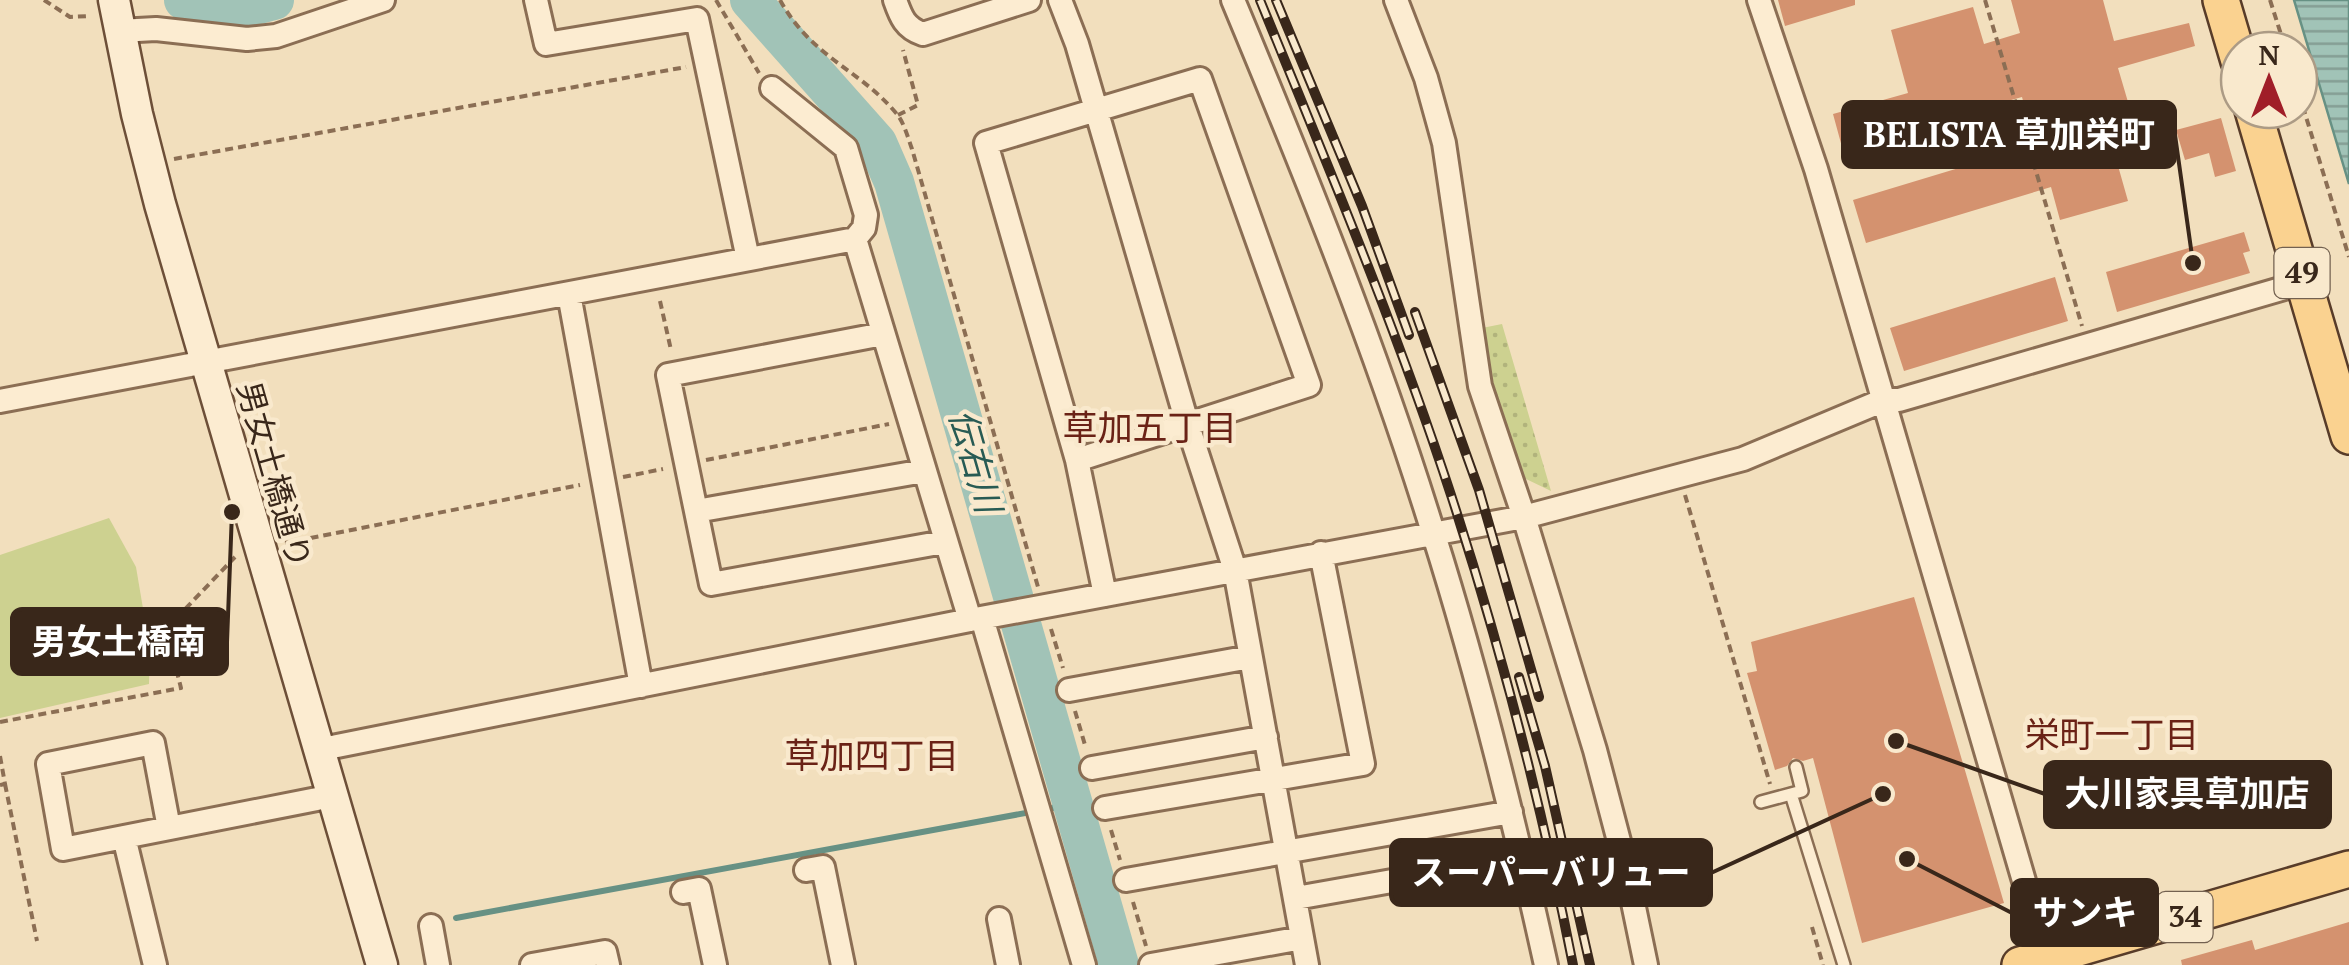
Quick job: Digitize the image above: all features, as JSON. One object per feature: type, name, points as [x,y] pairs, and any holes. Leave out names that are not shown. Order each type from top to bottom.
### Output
[{"type":"main road","points":[[2222,0],[2230,30]]},
{"type":"main road","name":"49","points":[[2259,130],[2349,436]]},
{"type":"main road","name":"34","points":[[2029,950],[2349,869]]},
{"type":"street","points":[[113,15],[156,29],[247,39],[276,36],[383,0]]},
{"type":"street","points":[[536,0],[546,44],[698,18],[748,259]]},
{"type":"street","points":[[895,0],[902,21],[922,34],[1026,0]]},
{"type":"street","points":[[1060,0],[1077,44],[1188,426],[1235,570],[1307,965]]},
{"type":"street","points":[[1234,0],[1362,324],[1434,534],[1511,812],[1546,965]]},
{"type":"street","points":[[1396,0],[1426,78],[1444,143],[1480,386],[1594,750],[1646,965]]},
{"type":"street","points":[[1759,0],[1816,169],[2024,882]]},
{"type":"street","name":"男女土橋通り","points":[[113,15],[205,363],[382,965]]},
{"type":"street","points":[[1077,460],[1308,385],[1200,79],[986,143],[1077,460],[1106,595]]},
{"type":"street","points":[[0,401],[855,239],[864,228],[866,216],[846,148],[772,88]]},
{"type":"street","points":[[855,239],[944,542],[981,618],[1084,965]]},
{"type":"street","points":[[317,750],[981,618],[1524,517],[1744,459],[1884,400],[1900,400],[2304,282]]},
{"type":"street","points":[[569,294],[641,686]]},
{"type":"street","points":[[882,334],[668,375],[711,584],[944,542]]},
{"type":"street","points":[[696,511],[924,470]]},
{"type":"street","points":[[1105,808],[1363,764],[1320,554]]},
{"type":"street","points":[[1069,690],[1250,657]]},
{"type":"street","points":[[1092,768],[1266,737]]},
{"type":"street","points":[[170,828],[153,743],[48,764],[63,849],[170,828],[331,795]]},
{"type":"street","points":[[1126,880],[1511,812]]},
{"type":"street","points":[[124,837],[155,965]]},
{"type":"street","points":[[1296,898],[1522,858]]},
{"type":"street","points":[[806,870],[822,867],[843,965]]},
{"type":"street","points":[[683,892],[699,890],[714,965]]},
{"type":"street","points":[[999,919],[1008,965]]},
{"type":"street","points":[[431,926],[438,965]]},
{"type":"street","points":[[1151,965],[1302,938]]},
{"type":"street","points":[[532,965],[605,952],[608,965]]},
{"type":"lane","points":[[1767,800],[1802,791],[1796,767]]},
{"type":"lane","points":[[1792,794],[1844,965]]},
{"type":"path","points":[[44,0],[70,18],[113,15]]},
{"type":"path","points":[[716,0],[755,67],[772,88]]},
{"type":"path","points":[[780,0],[806,39],[898,115],[912,148],[1042,607],[1092,768]]},
{"type":"path","points":[[1985,0],[2088,344]]},
{"type":"path","points":[[2270,0],[2280,30]]},
{"type":"path","points":[[898,115],[918,105],[903,57],[903,44],[912,30]]},
{"type":"path","points":[[150,164],[707,63]]},
{"type":"path","points":[[2310,130],[2349,257]]},
{"type":"path","points":[[654,277],[676,373]]},
{"type":"path","points":[[1679,476],[1767,800]]},
{"type":"path","points":[[0,722],[181,688],[166,629],[242,550]]},
{"type":"path","points":[[0,756],[2,785],[37,941]]},
{"type":"path","points":[[1105,808],[1151,965]]},
{"type":"path","points":[[2024,882],[2021,885],[2029,950]]},
{"type":"path","points":[[1808,914],[1823,965]]},
{"type":"green space","points":[[1502,324],[1551,491],[1520,476],[1499,415],[1482,328]]},
{"type":"green space","points":[[109,518],[136,567],[150,650],[149,684],[0,718],[0,555]]},
{"type":"water","points":[[2294,0],[2349,0],[2349,184],[2319,84],[2319,30],[2303,30]]},
{"type":"building","points":[[1778,0],[1855,0],[1855,5],[1785,26]]},
{"type":"building","points":[[2011,0],[2103,0],[2114,41],[2189,23],[2195,46],[2118,68],[2133,119],[2107,127],[2128,201],[2060,220],[2051,187],[1866,243],[1853,200],[2035,145],[2022,97],[1842,147],[1833,114],[1908,93],[1891,30],[1973,7],[1984,44],[2020,33]]},
{"type":"building","points":[[2219,119],[2219,130],[2224,130],[2236,171],[2215,177],[2209,153],[2185,160],[2176,130]]},
{"type":"building","points":[[2244,232],[2250,251],[2243,253],[2250,273],[2117,312],[2106,272]]},
{"type":"building","points":[[2055,277],[2068,321],[1904,371],[1890,328]]},
{"type":"building","points":[[1914,597],[2004,903],[1862,943],[1813,758],[1793,758],[1787,766],[1775,770],[1747,673],[1757,671],[1751,642]]},
{"type":"building","points":[[2349,922],[2349,965],[2182,965],[2181,960],[2252,940],[2255,950]]},
{"type":"waterway","name":"伝右川","points":[[184,0],[244,8],[274,0]]},
{"type":"waterway","name":"伝右川","points":[[750,0],[877,143],[894,182],[1119,965]]},
{"type":"waterway","points":[[456,918],[1074,804]]},
{"type":"railway","points":[[1260,0],[1384,308],[1451,495],[1519,728],[1573,965]]},
{"type":"railway","points":[[1276,0],[1362,206],[1409,335]]},
{"type":"railway","points":[[1415,312],[1479,490],[1539,697]]},
{"type":"railway","points":[[1519,677],[1545,766],[1590,965]]},
{"type":"place","name":"BELISTA 草加栄町","points":[[2193,263]]},
{"type":"place","name":"男女土橋南","points":[[232,512]]},
{"type":"place","name":"大川家具草加店","points":[[1896,741]]},
{"type":"place","name":"スーパーバリュー","points":[[1883,794]]},
{"type":"place","name":"サンキ","points":[[1907,859]]},
{"type":"district","name":"草加五丁目","points":[[1150,428]]},
{"type":"district","name":"栄町一丁目","points":[[2112,735]]},
{"type":"district","name":"草加四丁目","points":[[872,756]]}]
